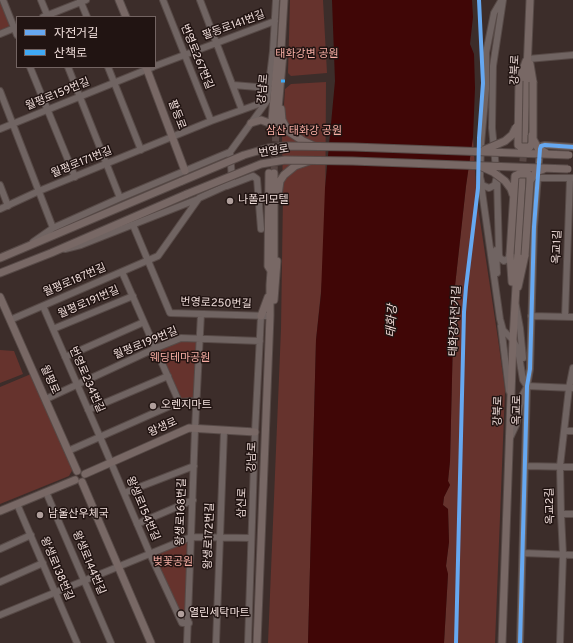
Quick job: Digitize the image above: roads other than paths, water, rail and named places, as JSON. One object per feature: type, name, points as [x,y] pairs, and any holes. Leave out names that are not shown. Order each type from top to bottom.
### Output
[{"type":"main road","points":[[119,0],[126,16]]},
{"type":"main road","name":"강남로","points":[[273,129],[283,54],[281,49],[284,0]]},
{"type":"main road","name":"강북로","points":[[524,140],[530,0]]},
{"type":"main road","name":"강남로","points":[[273,129],[272,90],[278,53],[281,49]]},
{"type":"main road","points":[[528,59],[531,66],[533,82],[532,143],[530,147],[519,146],[517,143],[519,81],[523,66],[528,59]]},
{"type":"main road","name":"팔등로","points":[[150,68],[172,137],[185,171]]},
{"type":"main road","points":[[280,84],[283,92],[281,112],[282,120],[285,126],[293,135],[314,146]]},
{"type":"main road","points":[[251,123],[261,120],[273,129]]},
{"type":"main road","points":[[476,152],[497,146],[505,141],[512,135],[518,123]]},
{"type":"main road","points":[[532,135],[536,145],[548,154]]},
{"type":"main road","name":"번영로","points":[[0,258],[228,161],[276,147],[314,146],[571,156]]},
{"type":"main road","name":"번영로","points":[[0,273],[51,253],[249,168],[268,162],[285,160],[313,160],[571,169]]},
{"type":"main road","points":[[270,316],[276,286],[278,188],[280,181],[289,171],[302,163],[313,160]]},
{"type":"main road","points":[[476,166],[493,172],[505,181],[511,189],[514,198]]},
{"type":"main road","points":[[530,181],[536,172],[548,168]]},
{"type":"main road","name":"강남로","points":[[257,643],[270,316],[271,271],[268,266],[271,173]]},
{"type":"main road","points":[[528,174],[530,176],[530,181],[525,255],[521,277],[514,298],[510,254],[516,175],[528,174]]},
{"type":"main road","name":"강북로","points":[[502,643],[512,340],[522,180]]},
{"type":"main road","points":[[261,316],[270,285]]},
{"type":"main road","name":"월평로","points":[[0,297],[77,471]]},
{"type":"main road","name":"왕생로","points":[[85,474],[189,428],[255,432]]},
{"type":"main road","points":[[0,511],[46,492],[78,481],[85,478],[85,474],[77,471],[74,476],[78,481],[119,565],[151,643]]},
{"type":"street","points":[[0,34],[16,28],[3,0]]},
{"type":"street","points":[[41,0],[46,16],[83,1],[87,16]]},
{"type":"street","name":"번영로267번길","points":[[163,0],[211,121]]},
{"type":"street","points":[[200,0],[234,85],[242,110]]},
{"type":"street","points":[[27,246],[53,228],[230,152],[267,101],[272,90],[276,0]]},
{"type":"street","points":[[502,0],[494,13],[486,53],[486,89],[481,144],[480,177],[500,319],[510,407]]},
{"type":"street","points":[[502,0],[493,66],[492,128],[497,179],[499,255],[504,261],[509,258],[510,254]]},
{"type":"street","name":"팔등로141번길","points":[[156,65],[275,21]]},
{"type":"street","points":[[528,59],[573,56]]},
{"type":"street","points":[[30,68],[75,177]]},
{"type":"street","points":[[68,68],[120,198]]},
{"type":"street","points":[[108,68],[141,150]]},
{"type":"street","name":"월평로159번길","points":[[0,129],[148,68]]},
{"type":"street","points":[[234,85],[272,90],[280,84]]},
{"type":"street","points":[[0,91],[53,228]]},
{"type":"street","name":"월평로171번길","points":[[0,209],[39,191],[211,121],[267,101]]},
{"type":"street","name":"옥교로","points":[[520,643],[527,386],[530,369],[537,178],[540,149],[541,146],[545,145],[573,147]]},
{"type":"street","points":[[226,187],[230,184],[232,179],[230,152]]},
{"type":"street","points":[[51,253],[81,245],[253,176],[257,178],[261,229]]},
{"type":"street","points":[[480,177],[482,185],[489,188],[495,185],[497,179]]},
{"type":"street","points":[[537,178],[572,178]]},
{"type":"street","name":"옥교1길","points":[[566,317],[570,257],[572,178]]},
{"type":"street","points":[[497,179],[496,265],[512,364]]},
{"type":"street","points":[[0,185],[8,206]]},
{"type":"street","points":[[149,260],[158,256],[198,198]]},
{"type":"street","name":"번영로250번길","points":[[133,225],[170,313],[270,316]]},
{"type":"street","name":"월평로187번길","points":[[10,320],[149,260]]},
{"type":"street","points":[[122,272],[179,402]]},
{"type":"street","name":"월평로191번길","points":[[53,329],[133,296]]},
{"type":"street","points":[[509,440],[516,425],[522,396],[527,386],[519,319],[514,298]]},
{"type":"street","name":"번영로234번길","points":[[43,306],[112,463]]},
{"type":"street","name":"왕생로168번길","points":[[187,643],[189,623],[196,401],[201,314]]},
{"type":"street","name":"삼신로","points":[[248,643],[255,432],[261,316]]},
{"type":"street","points":[[531,316],[573,317]]},
{"type":"street","points":[[500,319],[503,330],[518,350],[523,380],[527,386]]},
{"type":"street","points":[[65,357],[144,322]]},
{"type":"street","name":"월평로199번길","points":[[46,399],[181,338],[260,341]]},
{"type":"street","name":"옥교2길","points":[[560,643],[563,555],[560,466],[573,368]]},
{"type":"street","points":[[88,410],[168,376]]},
{"type":"street","points":[[527,386],[571,388]]},
{"type":"street","points":[[68,451],[179,402],[196,401]]},
{"type":"street","name":"왕생로172번길","points":[[216,643],[224,431]]},
{"type":"street","points":[[564,431],[573,431]]},
{"type":"street","name":"왕생로154번길","points":[[112,463],[150,554],[182,623],[189,623]]},
{"type":"street","points":[[124,493],[194,466]]},
{"type":"street","points":[[526,466],[573,467]]},
{"type":"street","name":"왕생로144번길","points":[[46,492],[111,643]]},
{"type":"street","points":[[137,524],[193,500]]},
{"type":"street","name":"왕생로138번길","points":[[17,504],[77,643]]},
{"type":"street","points":[[561,514],[573,514]]},
{"type":"street","points":[[0,548],[31,535]]},
{"type":"street","points":[[0,614],[191,536],[251,538]]},
{"type":"street","points":[[523,553],[573,555]]},
{"type":"street","points":[[0,582],[43,563]]},
{"type":"water","name":"태화강","points":[[332,0],[472,0],[473,17],[470,44],[474,54],[475,88],[473,137],[454,295],[450,461],[448,481],[450,485],[444,497],[443,505],[448,509],[449,542],[446,566],[448,574],[444,643],[308,643],[316,340],[321,294],[325,188],[335,81]]},
{"type":"tunnel","points":[[274,173],[276,131]]},
{"type":"tunnel","points":[[522,172],[524,148]]},
{"type":"place","name":"나폴리모텔","points":[[230,201]]},
{"type":"place","name":"오렌지마트","points":[[153,406]]},
{"type":"place","name":"남울산우체국","points":[[40,515]]},
{"type":"place","name":"열린세탁마트","points":[[181,614]]},
{"type":"park label","name":"태화강변 공원","points":[[307,55]]},
{"type":"park label","name":"삼산 태화강 공원","points":[[304,132]]},
{"type":"park label","name":"웨딩테마공원","points":[[180,359]]},
{"type":"park label","name":"벚꽃공원","points":[[173,563]]}]
